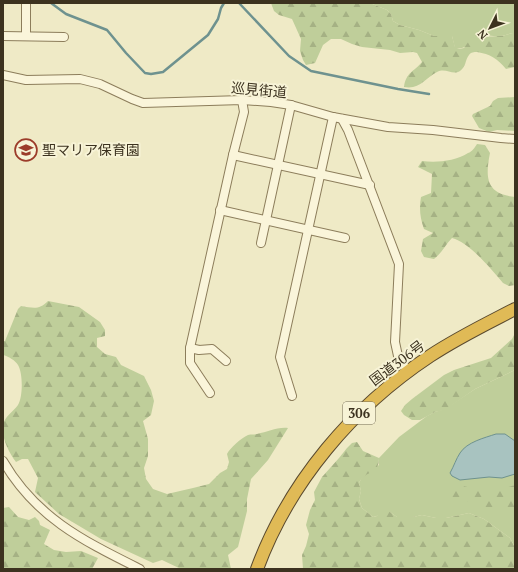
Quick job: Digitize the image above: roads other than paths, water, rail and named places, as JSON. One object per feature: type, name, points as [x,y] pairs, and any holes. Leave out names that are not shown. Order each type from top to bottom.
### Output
[{"type":"highway","name":"国道306号","points":[[257,569],[277,522],[294,494],[339,434],[369,404],[408,372],[448,344],[515,309]]},
{"type":"street","points":[[26,4],[26,36]]},
{"type":"street","points":[[3,36],[64,37]]},
{"type":"street","name":"巡見街道","points":[[3,75],[26,80],[80,79],[100,84],[143,103],[242,100],[271,102],[291,105],[342,119],[388,127],[433,130],[515,139]]},
{"type":"street","points":[[210,393],[190,363],[191,346],[220,210],[244,112],[242,100]]},
{"type":"street","points":[[261,243],[291,105]]},
{"type":"street","points":[[292,396],[280,357],[333,117]]},
{"type":"street","points":[[342,119],[348,130],[370,185],[399,264],[395,342],[398,356],[408,372]]},
{"type":"street","points":[[233,155],[370,185]]},
{"type":"street","points":[[220,210],[345,238]]},
{"type":"street","points":[[191,346],[199,350],[212,349],[226,361]]},
{"type":"street","points":[[3,461],[23,490],[39,508],[58,524],[100,549],[140,569]]},
{"type":"water","points":[[496,434],[505,434],[515,441],[515,474],[502,478],[489,477],[460,480],[452,476],[450,473],[463,449],[476,441]]},
{"type":"waterway","points":[[51,3],[66,14],[107,30],[145,73],[151,74],[163,72],[208,35],[218,19],[224,3]]},
{"type":"waterway","points":[[239,3],[289,56],[311,71],[429,94]]},
{"type":"place","name":"聖マリア保育園","points":[[26,150]]}]
